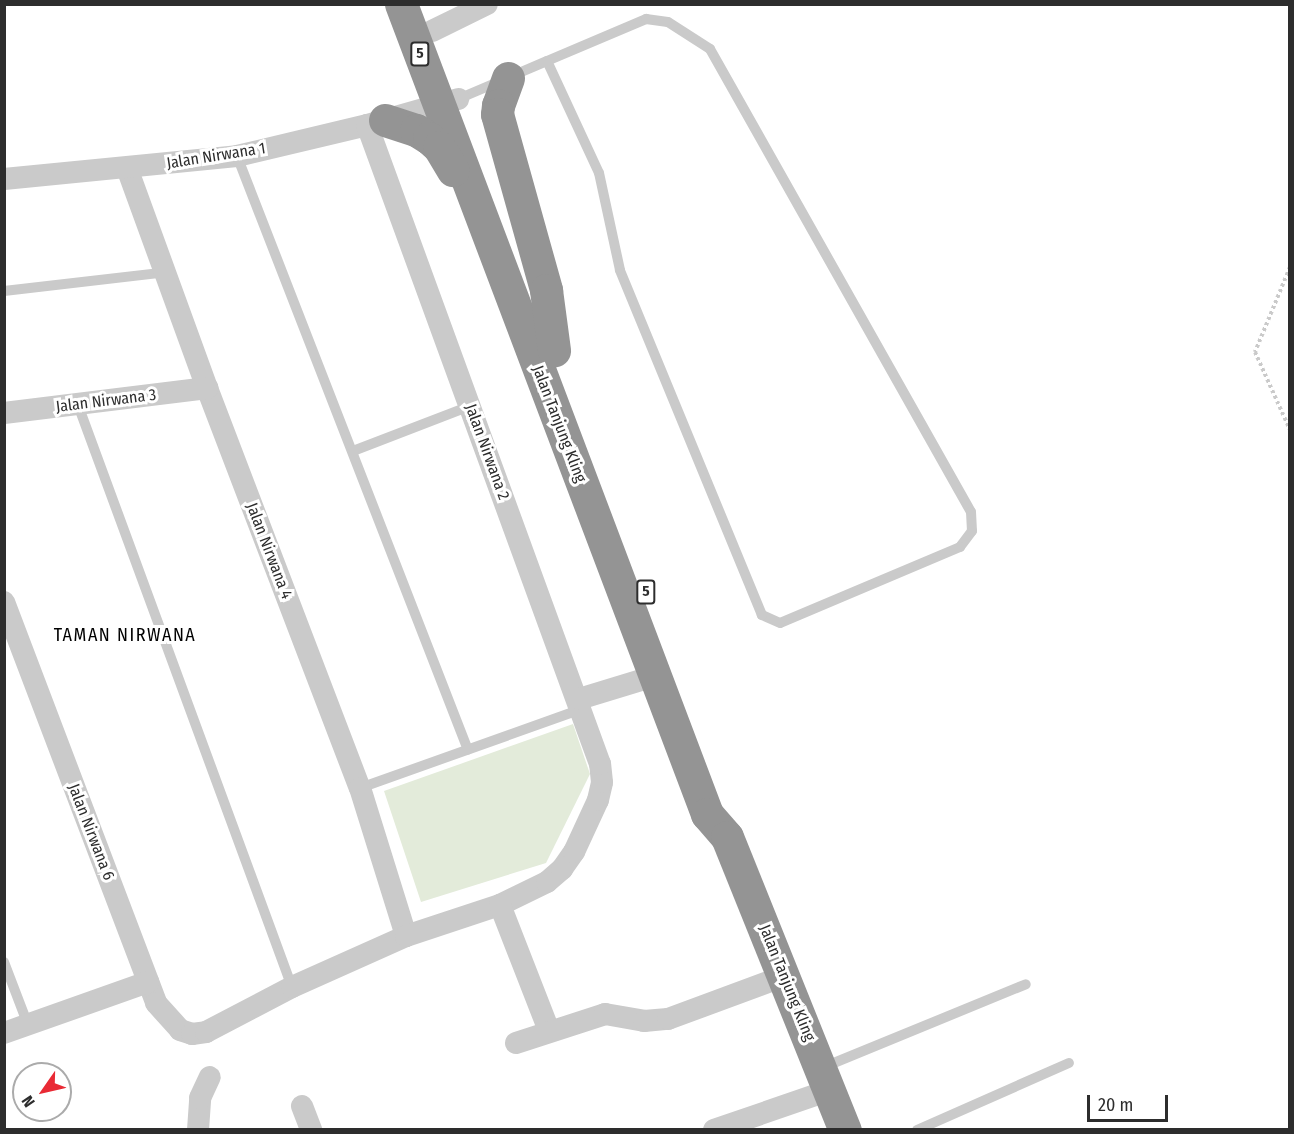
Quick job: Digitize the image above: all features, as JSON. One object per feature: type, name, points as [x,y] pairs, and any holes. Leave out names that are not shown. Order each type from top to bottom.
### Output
[{"type":"highway","name":"Jalan Tanjung Kling","points":[[401,4],[448,101],[554,350],[728,806],[727,837]]},
{"type":"highway","name":"Jalan Tanjung Kling","points":[[427,18],[482,218],[707,814],[727,837],[845,1130]]},
{"type":"highway","points":[[508,78],[497,114],[546,290],[554,350]]},
{"type":"highway","points":[[376,122],[416,130],[438,147],[482,218]]},
{"type":"street","points":[[427,18],[486,4]]},
{"type":"street","name":"Jalan Nirwana 1","points":[[4,179],[237,156],[376,122],[448,101]]},
{"type":"street","name":"Jalan Nirwana 2","points":[[376,122],[470,406],[600,764],[602,782],[598,800],[579,841],[562,869],[548,882],[500,905]]},
{"type":"street","name":"Jalan Nirwana 4","points":[[127,168],[167,272],[207,388],[360,788],[406,936]]},
{"type":"street","name":"Jalan Nirwana 3","points":[[4,413],[207,388]]},
{"type":"street","name":"Jalan Nirwana 6","points":[[4,602],[156,1003],[180,1030],[192,1034],[206,1032],[292,987]]},
{"type":"street","points":[[580,704],[654,675]]},
{"type":"street","points":[[292,987],[406,936],[500,905],[549,1031]]},
{"type":"street","points":[[516,1043],[605,1014],[644,1021],[668,1018],[784,976]]},
{"type":"street","points":[[4,1033],[148,982]]},
{"type":"street","points":[[198,1130],[200,1098],[210,1077]]},
{"type":"street","points":[[714,1130],[826,1079]]},
{"type":"street","points":[[302,1106],[311,1130]]},
{"type":"lane","points":[[448,101],[508,78],[547,61],[646,18],[668,22],[710,49],[971,512],[972,531],[960,547],[780,623],[762,615],[620,270],[606,194],[599,173],[547,61]]},
{"type":"lane","points":[[237,156],[468,750]]},
{"type":"lane","points":[[4,291],[167,272]]},
{"type":"lane","points":[[78,405],[292,987]]},
{"type":"lane","points":[[353,451],[470,406]]},
{"type":"lane","points":[[360,788],[468,750],[580,704]]},
{"type":"lane","points":[[4,962],[28,1024]]},
{"type":"lane","points":[[826,1079],[1026,984]]},
{"type":"lane","points":[[917,1130],[1069,1063]]},
{"type":"path","points":[[1290,267],[1255,352],[1290,430]]},
{"type":"green space","points":[[573,724],[590,774],[546,863],[421,902],[384,791]]},
{"type":"district","name":"TAMAN NIRWANA","points":[[125,635]]}]
